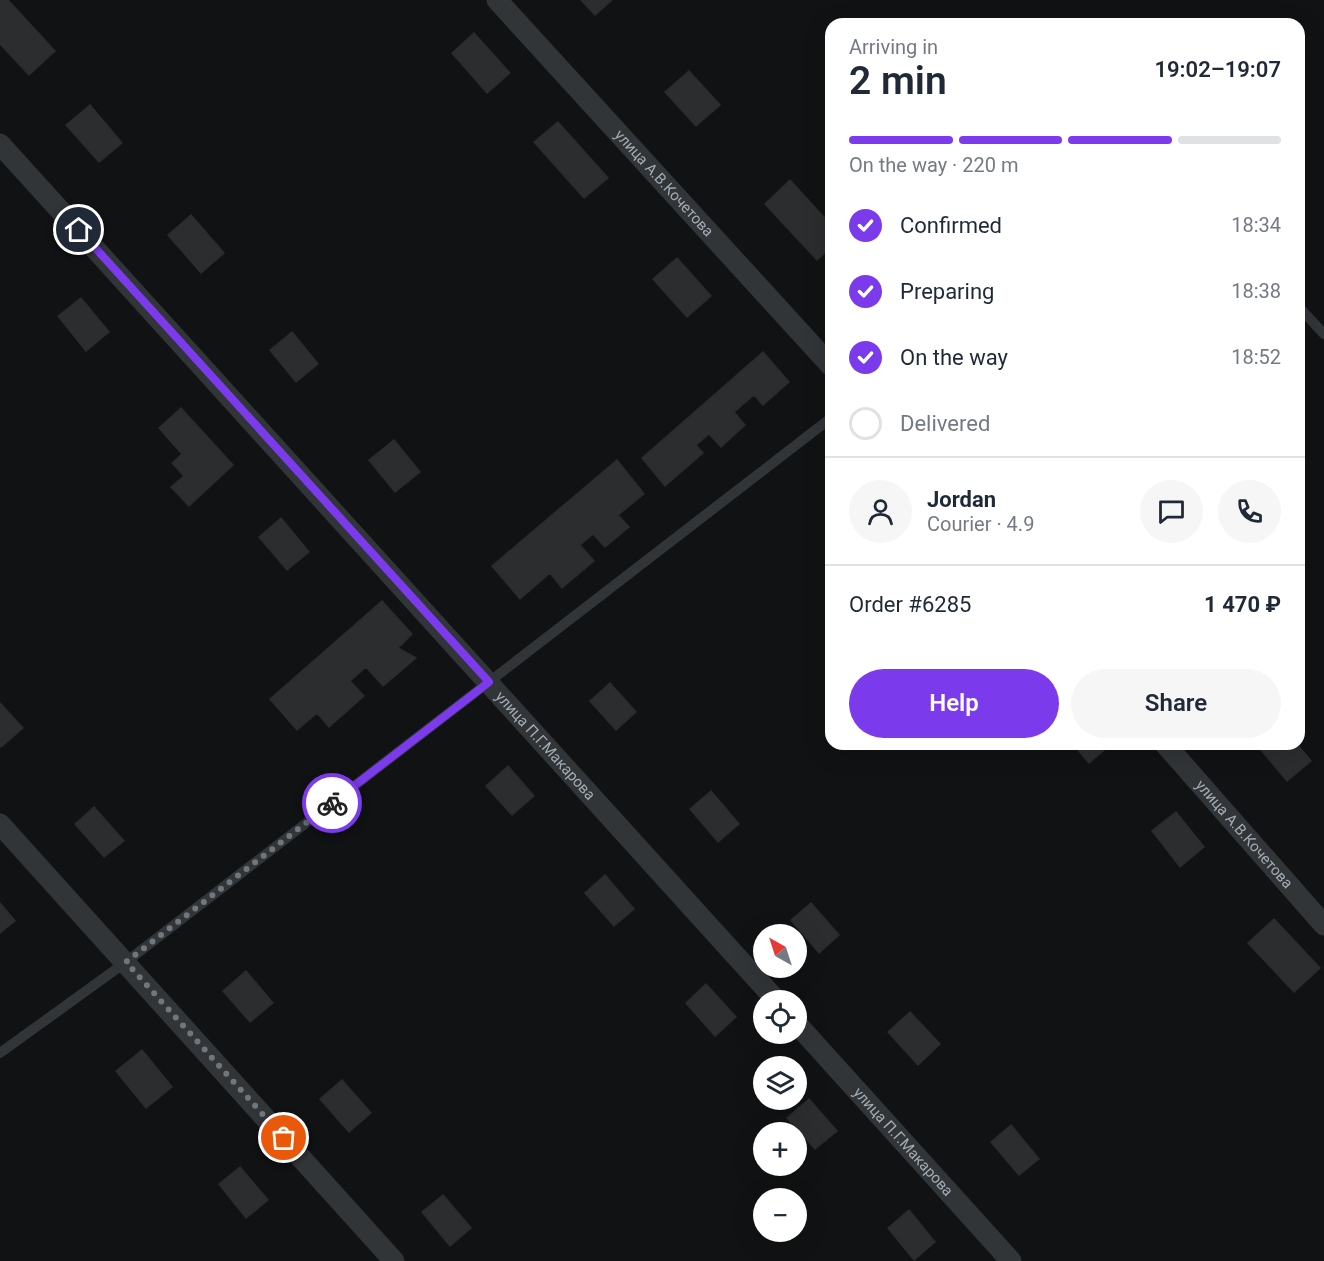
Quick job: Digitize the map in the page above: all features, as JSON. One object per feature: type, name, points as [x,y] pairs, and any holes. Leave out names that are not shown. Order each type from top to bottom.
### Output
[{"type":"street","name":"улица А.В.Кочетова","points":[[497,0],[825,359]]},
{"type":"street","name":"улица П.Г.Макарова","points":[[0,144],[767,990]]},
{"type":"street","name":"улица А.В.Кочетова","points":[[1170,750],[1324,925]]},
{"type":"street","points":[[0,824],[394,1261]]},
{"type":"street","name":"улица П.Г.Макарова","points":[[807,1035],[1011,1261]]},
{"type":"lane","points":[[1305,313],[1324,334]]},
{"type":"lane","points":[[0,1053],[126,962],[825,423]]},
{"type":"building","points":[[0,0],[8,0],[55,51],[29,75],[0,44]]},
{"type":"building","points":[[581,0],[612,0],[595,15]]},
{"type":"building","points":[[474,33],[510,73],[487,93],[452,53]]},
{"type":"building","points":[[689,71],[720,105],[696,126],[665,92]]},
{"type":"building","points":[[90,105],[122,143],[99,162],[66,125]]},
{"type":"building","points":[[558,122],[608,178],[584,198],[534,142]]},
{"type":"building","points":[[790,180],[825,218],[825,253],[817,260],[765,204]]},
{"type":"building","points":[[191,215],[224,253],[201,273],[168,235]]},
{"type":"building","points":[[677,258],[711,296],[687,317],[653,279]]},
{"type":"building","points":[[81,298],[109,332],[86,351],[58,316]]},
{"type":"building","points":[[292,332],[318,364],[296,382],[270,350]]},
{"type":"building","points":[[763,352],[789,382],[763,405],[754,395],[734,412],[745,425],[721,447],[709,434],[696,445],[703,453],[665,486],[642,458]]},
{"type":"building","points":[[181,408],[233,465],[189,506],[171,487],[184,476],[172,463],[182,454],[159,428]]},
{"type":"building","points":[[394,440],[420,472],[395,492],[369,460]]},
{"type":"building","points":[[617,460],[644,494],[618,515],[629,527],[605,547],[593,534],[580,545],[594,561],[562,588],[550,573],[520,599],[492,566]]},
{"type":"building","points":[[281,518],[309,552],[287,570],[259,537]]},
{"type":"building","points":[[382,601],[412,634],[398,648],[416,658],[383,686],[366,667],[350,681],[364,696],[329,727],[317,713],[297,730],[270,699]]},
{"type":"building","points":[[610,683],[636,712],[616,730],[590,701]]},
{"type":"building","points":[[0,703],[23,728],[1,747],[0,745]]},
{"type":"building","points":[[1078,750],[1104,750],[1089,763]]},
{"type":"building","points":[[1261,750],[1302,750],[1311,761],[1287,781]]},
{"type":"building","points":[[508,766],[534,796],[512,815],[486,786]]},
{"type":"building","points":[[711,791],[739,824],[718,842],[690,809]]},
{"type":"building","points":[[94,807],[124,841],[104,857],[75,824]]},
{"type":"building","points":[[1176,812],[1204,847],[1180,867],[1152,831]]},
{"type":"building","points":[[605,875],[634,909],[614,926],[585,893]]},
{"type":"building","points":[[0,903],[15,921],[0,933]]},
{"type":"building","points":[[811,903],[839,935],[819,953],[807,939],[807,924],[794,924],[791,920]]},
{"type":"building","points":[[1274,919],[1320,968],[1294,992],[1248,943]]},
{"type":"building","points":[[246,971],[273,1003],[250,1022],[223,991]]},
{"type":"building","points":[[706,984],[736,1017],[715,1036],[686,1003]]},
{"type":"building","points":[[910,1012],[940,1044],[918,1065],[888,1032]]},
{"type":"building","points":[[142,1050],[172,1087],[146,1108],[116,1071]]},
{"type":"building","points":[[342,1080],[371,1113],[349,1132],[320,1099]]},
{"type":"building","points":[[809,1099],[837,1131],[815,1149],[807,1140],[807,1122],[791,1122],[787,1118],[796,1110],[807,1110]]},
{"type":"building","points":[[1011,1125],[1039,1159],[1019,1175],[991,1142]]},
{"type":"building","points":[[240,1167],[268,1200],[246,1218],[219,1184]]},
{"type":"building","points":[[443,1195],[471,1228],[450,1246],[422,1212]]},
{"type":"building","points":[[909,1210],[935,1242],[914,1260],[888,1228]]},
{"type":"way so far","points":[[284,1138],[126,962],[332,803]]},
{"type":"route","points":[[79,230],[489,682],[332,803]]}]
